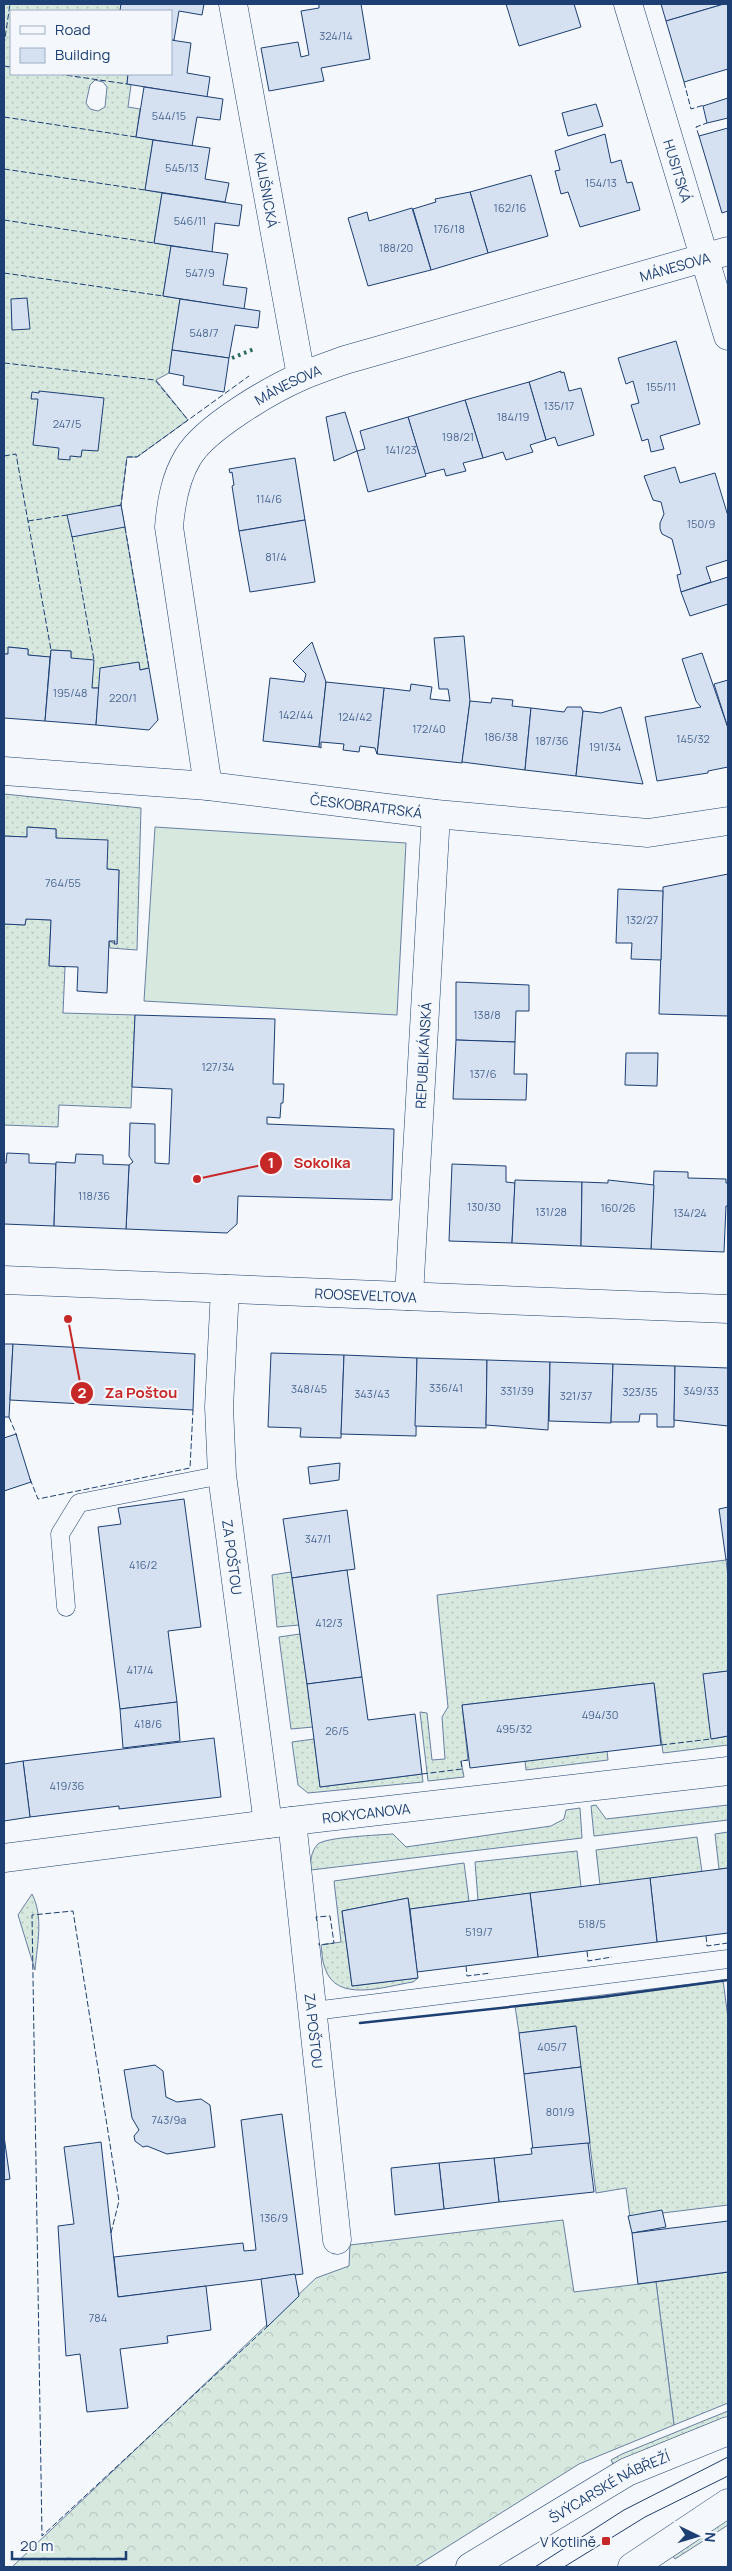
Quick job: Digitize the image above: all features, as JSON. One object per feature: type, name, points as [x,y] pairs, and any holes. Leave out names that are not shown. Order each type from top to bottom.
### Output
[{"type":"street","name":"KALIŠNICKÁ","points":[[233,4],[301,376]]},
{"type":"street","name":"HUSITSKÁ","points":[[628,4],[717,255],[728,336]]},
{"type":"street","name":"MÁNESOVA","points":[[208,786],[169,527],[171,503],[187,457],[200,442],[244,408],[301,376],[345,360],[717,255]]},
{"type":"street","name":"ČESKOBRATRSKÁ","points":[[4,771],[208,786],[436,814],[648,833],[728,821]]},
{"type":"street","name":"REPUBLIKÁNSKÁ","points":[[409,1296],[436,814]]},
{"type":"street","name":"ROOSEVELTOVA","points":[[4,1280],[728,1309]]},
{"type":"street","name":"ZA POŠTOU","points":[[225,1289],[219,1407],[222,1475],[280,1823],[314,2011],[337,2240]]},
{"type":"street","name":"ROKYCANOVA","points":[[4,1858],[280,1823],[728,1771]]},
{"type":"street","name":"ŠVÝCARSKÉ NÁBŘEŽÍ","points":[[470,2567],[620,2476],[728,2431]]},
{"type":"street","points":[[632,2567],[728,2504]]},
{"type":"lane","points":[[66,1607],[60,1534],[79,1503],[222,1475]]},
{"type":"lane","points":[[314,2011],[728,1959]]},
{"type":"green space","points":[[4,4],[121,4],[120,10],[10,10],[10,75],[128,75],[127,84],[131,85],[128,107],[140,109],[136,137],[153,140],[145,190],[162,193],[154,243],[171,246],[163,296],[180,299],[169,373],[156,380],[188,420],[137,457],[127,457],[121,505],[149,668],[140,670],[139,663],[101,668],[99,688],[92,688],[71,658],[71,651],[51,650],[50,657],[28,655],[28,649],[9,647],[8,654],[4,654]],"holes":[[[95,80],[103,82],[107,87],[105,107],[98,111],[90,109],[86,103],[90,85]]]},
{"type":"green space","points":[[4,794],[141,808],[137,950],[110,948],[109,941],[117,944],[119,870],[107,869],[56,838],[56,829],[28,827],[27,837],[4,836]]},
{"type":"green space","points":[[155,827],[406,843],[397,1015],[144,1001]]},
{"type":"green space","points":[[26,919],[51,920],[49,965],[65,967],[63,1013],[135,1015],[131,1108],[59,1105],[58,1127],[4,1125],[4,924],[25,925]]},
{"type":"green space","points":[[726,1560],[728,1577],[728,1671],[704,1674],[712,1739],[728,1736],[728,1745],[663,1753],[654,1683],[462,1705],[468,1760],[461,1761],[464,1777],[428,1781],[420,1712],[427,1713],[432,1760],[445,1759],[442,1717],[448,1707],[437,1595]]},
{"type":"green space","points":[[291,1572],[299,1625],[277,1627],[272,1575]]},
{"type":"green space","points":[[300,1634],[313,1727],[291,1729],[279,1637]]},
{"type":"green space","points":[[314,1739],[320,1787],[422,1774],[423,1782],[308,1793],[298,1785],[292,1742]]},
{"type":"green space","points":[[607,1751],[608,1760],[526,1770],[525,1761]]},
{"type":"green space","points":[[596,1805],[606,1819],[728,1805],[728,1820],[594,1836],[591,1806]]},
{"type":"green space","points":[[580,1808],[582,1838],[311,1870],[312,1856],[318,1844],[331,1840],[393,1834],[406,1847],[551,1826],[564,1819],[566,1810]]},
{"type":"green space","points":[[728,1832],[728,1868],[719,1869],[715,1834]]},
{"type":"green space","points":[[697,1837],[702,1872],[600,1885],[596,1850]]},
{"type":"green space","points":[[577,1851],[581,1887],[478,1900],[475,1862]]},
{"type":"green space","points":[[464,1863],[469,1901],[410,1909],[408,1898],[342,1911],[352,1986],[418,1978],[413,1982],[363,1990],[340,1986],[331,1979],[324,1965],[321,1945],[341,1942],[334,1881]]},
{"type":"green space","points":[[32,1894],[36,1903],[39,1922],[35,1970],[18,1915]]},
{"type":"green space","points":[[723,1980],[728,2018],[728,2205],[630,2217],[626,2188],[596,2193],[575,2026],[519,2033],[515,2006]]},
{"type":"green space","points":[[563,2220],[574,2292],[656,2282],[674,2425],[579,2464],[415,2567],[12,2567],[316,2278],[349,2266],[350,2245]]},
{"type":"green space","points":[[728,2272],[728,2403],[674,2425],[656,2282]]},
{"type":"green space","points":[[728,2411],[728,2420],[614,2466],[611,2460],[622,2454]]},
{"type":"green space","points":[[728,2517],[728,2525],[675,2559],[671,2553]]},
{"type":"building","points":[[121,4],[204,4],[202,15],[179,11],[174,40],[172,40],[172,10],[120,10]]},
{"type":"building","points":[[319,4],[361,4],[370,59],[321,68],[324,81],[269,91],[261,48],[298,42],[301,57],[309,55],[301,11],[319,8]]},
{"type":"building","points":[[506,4],[574,4],[581,27],[519,46]]},
{"type":"building","points":[[661,4],[724,4],[666,21]]},
{"type":"building","points":[[728,4],[728,69],[684,82],[666,21]]},
{"type":"building","points":[[172,40],[191,43],[187,73],[210,77],[207,97],[127,84],[128,75],[172,75]]},
{"type":"building","points":[[144,87],[223,99],[220,120],[197,117],[192,146],[136,137]]},
{"type":"building","points":[[728,98],[728,118],[707,123],[703,106]]},
{"type":"building","points":[[596,104],[603,126],[568,136],[562,113]]},
{"type":"building","points":[[728,128],[728,211],[722,213],[699,136]]},
{"type":"building","points":[[605,134],[611,163],[621,160],[627,183],[632,182],[640,210],[580,227],[568,192],[561,194],[555,171],[560,170],[555,151]]},
{"type":"building","points":[[153,140],[210,148],[205,179],[229,183],[225,202],[145,190]]},
{"type":"building","points":[[531,175],[548,236],[488,253],[470,192]]},
{"type":"building","points":[[470,192],[488,253],[431,270],[413,209],[436,202],[435,199]]},
{"type":"building","points":[[162,193],[242,205],[239,226],[215,223],[212,252],[154,243]]},
{"type":"building","points":[[412,208],[431,270],[368,286],[348,218],[367,212],[369,221]]},
{"type":"building","points":[[171,246],[228,254],[223,285],[247,288],[244,309],[163,296]]},
{"type":"building","points":[[27,298],[30,329],[12,330],[11,299]]},
{"type":"building","points":[[180,299],[260,311],[258,328],[235,325],[229,358],[172,350]]},
{"type":"building","points":[[676,341],[700,424],[660,436],[664,449],[651,452],[648,439],[642,441],[631,405],[639,403],[633,381],[626,384],[618,358]]},
{"type":"building","points":[[172,350],[229,358],[224,392],[183,385],[184,376],[169,373]]},
{"type":"building","points":[[561,371],[561,373],[564,372],[569,391],[581,388],[594,435],[558,446],[555,437],[546,440],[529,382]]},
{"type":"building","points":[[529,382],[546,440],[530,445],[533,452],[506,460],[503,452],[483,458],[465,400]]},
{"type":"building","points":[[39,391],[104,398],[98,451],[82,450],[81,457],[70,456],[70,460],[58,459],[59,448],[33,445],[38,399],[31,399],[32,392],[39,393]]},
{"type":"building","points":[[465,400],[483,458],[463,463],[466,471],[446,476],[444,469],[425,474],[408,417]]},
{"type":"building","points":[[345,412],[357,451],[334,461],[326,417]]},
{"type":"building","points":[[408,417],[426,476],[368,492],[357,451],[365,449],[360,431]]},
{"type":"building","points":[[295,458],[305,520],[239,531],[232,486],[234,485],[232,472],[230,473],[229,469]]},
{"type":"building","points":[[675,467],[680,483],[715,473],[728,516],[728,560],[706,567],[711,582],[681,592],[677,575],[681,574],[672,539],[662,534],[660,529],[660,523],[664,514],[661,502],[653,500],[644,476]]},
{"type":"building","points":[[121,505],[125,527],[72,537],[67,515]]},
{"type":"building","points":[[305,520],[315,582],[250,592],[239,531]]},
{"type":"building","points":[[728,577],[728,604],[690,616],[681,592]]},
{"type":"building","points":[[464,636],[470,701],[462,763],[377,754],[384,688],[410,691],[411,684],[432,687],[430,699],[450,701],[448,689],[439,689],[434,638]]},
{"type":"building","points":[[312,642],[326,682],[319,747],[263,741],[270,678],[304,682],[306,674],[293,661]]},
{"type":"building","points":[[8,647],[28,649],[28,655],[50,657],[45,721],[4,718],[4,654],[8,654]]},
{"type":"building","points":[[51,650],[71,651],[71,658],[94,660],[92,688],[99,688],[96,725],[45,721]]},
{"type":"building","points":[[702,653],[728,728],[728,767],[708,771],[708,773],[657,781],[645,717],[701,707],[696,701],[682,659]]},
{"type":"building","points":[[139,662],[140,670],[149,668],[158,720],[149,730],[96,725],[100,668]]},
{"type":"building","points":[[728,680],[728,728],[714,684]]},
{"type":"building","points":[[326,682],[384,688],[377,754],[375,748],[360,746],[359,752],[343,750],[344,744],[321,742],[321,748],[319,747]]},
{"type":"building","points":[[492,698],[513,700],[512,706],[531,708],[525,770],[462,762],[470,701],[491,703]]},
{"type":"building","points":[[567,707],[581,707],[583,711],[576,776],[525,770],[531,708],[564,712]]},
{"type":"building","points":[[621,707],[643,784],[576,776],[583,711],[601,713]]},
{"type":"building","points":[[27,827],[56,829],[56,838],[108,840],[107,869],[119,870],[117,944],[114,944],[115,941],[109,941],[107,993],[77,991],[78,967],[49,966],[51,920],[26,919],[25,925],[4,924],[4,836],[27,837]]},
{"type":"building","points":[[728,874],[728,1016],[659,1014],[663,887]]},
{"type":"building","points":[[618,889],[663,891],[661,960],[631,959],[632,943],[616,943]]},
{"type":"building","points":[[456,982],[529,985],[529,1011],[516,1011],[515,1042],[456,1040]]},
{"type":"building","points":[[135,1015],[275,1019],[273,1084],[284,1084],[283,1103],[281,1103],[280,1118],[267,1117],[267,1124],[394,1129],[392,1200],[238,1196],[237,1224],[227,1233],[126,1229],[129,1165],[133,1162],[129,1156],[130,1123],[155,1124],[155,1163],[169,1164],[172,1089],[132,1087]]},
{"type":"building","points":[[456,1040],[515,1042],[514,1074],[527,1074],[526,1100],[453,1099]]},
{"type":"building","points":[[626,1053],[658,1053],[657,1086],[625,1085]]},
{"type":"building","points":[[7,1153],[29,1154],[29,1163],[56,1164],[54,1226],[4,1224],[4,1163],[6,1163]]},
{"type":"building","points":[[76,1154],[103,1155],[103,1164],[129,1165],[126,1229],[54,1226],[56,1162],[75,1163]]},
{"type":"building","points":[[452,1164],[506,1166],[506,1182],[515,1183],[512,1243],[449,1241]]},
{"type":"building","points":[[654,1171],[688,1172],[688,1178],[726,1179],[726,1183],[728,1183],[728,1206],[726,1206],[724,1252],[651,1249]]},
{"type":"building","points":[[515,1180],[582,1182],[581,1246],[512,1243]]},
{"type":"building","points":[[608,1180],[654,1185],[651,1249],[581,1246],[582,1182],[608,1183]]},
{"type":"building","points":[[4,1344],[13,1344],[9,1417],[4,1417]]},
{"type":"building","points":[[13,1344],[195,1354],[193,1410],[10,1400]]},
{"type":"building","points":[[271,1353],[344,1355],[341,1438],[300,1437],[301,1428],[268,1427]]},
{"type":"building","points":[[344,1355],[417,1358],[416,1436],[341,1434]]},
{"type":"building","points":[[417,1358],[487,1360],[486,1428],[415,1426]]},
{"type":"building","points":[[487,1360],[550,1362],[548,1430],[486,1425]]},
{"type":"building","points":[[550,1362],[613,1364],[611,1423],[549,1421]]},
{"type":"building","points":[[613,1364],[675,1366],[674,1427],[657,1427],[657,1414],[640,1414],[639,1422],[611,1422]]},
{"type":"building","points":[[675,1366],[728,1368],[728,1426],[674,1420]]},
{"type":"building","points":[[16,1434],[31,1482],[4,1491],[4,1438]]},
{"type":"building","points":[[340,1463],[339,1480],[310,1484],[308,1467]]},
{"type":"building","points":[[184,1499],[201,1627],[168,1631],[177,1702],[120,1709],[98,1527],[121,1524],[118,1508]]},
{"type":"building","points":[[728,1507],[728,1559],[726,1560],[719,1509]]},
{"type":"building","points":[[347,1510],[355,1569],[292,1578],[283,1519]]},
{"type":"building","points":[[347,1570],[362,1677],[307,1684],[292,1578]]},
{"type":"building","points":[[728,1671],[728,1736],[711,1739],[703,1674]]},
{"type":"building","points":[[362,1677],[368,1720],[415,1714],[422,1774],[320,1787],[307,1684]]},
{"type":"building","points":[[654,1683],[661,1745],[470,1768],[462,1705]]},
{"type":"building","points":[[177,1702],[180,1741],[123,1748],[120,1709]]},
{"type":"building","points":[[214,1738],[221,1797],[119,1809],[119,1806],[30,1817],[23,1761]]},
{"type":"building","points":[[23,1761],[30,1817],[4,1821],[4,1764]]},
{"type":"building","points":[[728,1868],[728,1933],[657,1942],[650,1878]]},
{"type":"building","points":[[650,1878],[657,1942],[538,1957],[530,1893]]},
{"type":"building","points":[[530,1893],[538,1957],[417,1972],[410,1909]]},
{"type":"building","points":[[408,1898],[418,1978],[352,1986],[342,1911]]},
{"type":"building","points":[[576,2026],[581,2067],[524,2074],[519,2033]]},
{"type":"building","points":[[155,2065],[163,2071],[166,2097],[177,2102],[201,2099],[210,2105],[215,2147],[167,2154],[147,2146],[143,2147],[135,2141],[134,2136],[139,2130],[132,2118],[124,2070]]},
{"type":"building","points":[[581,2067],[590,2143],[533,2150],[524,2074]]},
{"type":"building","points":[[282,2114],[303,2274],[118,2297],[114,2257],[243,2243],[244,2251],[256,2250],[241,2120]]},
{"type":"building","points":[[4,2136],[10,2179],[4,2180]]},
{"type":"building","points":[[101,2142],[118,2297],[206,2286],[211,2330],[167,2336],[168,2343],[120,2349],[128,2408],[87,2412],[80,2354],[66,2356],[58,2226],[74,2224],[64,2147]]},
{"type":"building","points":[[588,2143],[594,2192],[499,2202],[494,2158],[532,2154],[531,2148]]},
{"type":"building","points":[[494,2158],[499,2202],[444,2209],[439,2163]]},
{"type":"building","points":[[439,2163],[444,2209],[395,2215],[391,2168]]},
{"type":"building","points":[[662,2210],[666,2227],[632,2233],[628,2216]]},
{"type":"building","points":[[728,2221],[728,2272],[638,2284],[632,2233]]},
{"type":"building","points":[[295,2274],[299,2296],[267,2327],[261,2279]]},
{"type":"tram line","points":[[535,2567],[624,2510],[728,2457]]},
{"type":"tram line","points":[[564,2567],[645,2517],[728,2476]]},
{"type":"hedge","points":[[232,358],[254,349]]},
{"type":"fence","points":[[4,45],[10,4]]},
{"type":"fence","points":[[4,66],[10,67]]},
{"type":"fence","points":[[65,75],[127,84]]},
{"type":"fence","points":[[684,82],[691,109],[704,105]]},
{"type":"fence","points":[[4,117],[136,137]]},
{"type":"fence","points":[[699,136],[696,127],[707,123]]},
{"type":"fence","points":[[4,169],[145,190]]},
{"type":"fence","points":[[4,220],[154,243]]},
{"type":"fence","points":[[4,273],[163,296]]},
{"type":"fence","points":[[4,363],[155,380],[188,420]]},
{"type":"fence","points":[[118,506],[121,505],[127,457],[137,457],[249,376]]},
{"type":"fence","points":[[4,456],[16,454],[51,650]]},
{"type":"fence","points":[[28,521],[67,515]]},
{"type":"fence","points":[[125,527],[149,668]]},
{"type":"fence","points":[[72,536],[94,660]]},
{"type":"fence","points":[[30,1479],[38,1499],[190,1468],[193,1410]]},
{"type":"fence","points":[[9,1417],[17,1436]]},
{"type":"fence","points":[[661,1745],[711,1739]]},
{"type":"fence","points":[[422,1774],[462,1769],[461,1761],[468,1760]]},
{"type":"fence","points":[[111,2233],[119,2201],[73,1911],[32,1915],[42,2536],[267,2327]]},
{"type":"fence","points":[[317,1921],[316,1917],[330,1916],[334,1943],[319,1945],[319,1943]]},
{"type":"fence","points":[[706,1936],[707,1946],[728,1943]]},
{"type":"fence","points":[[587,1951],[588,1961],[612,1957]]},
{"type":"fence","points":[[466,1966],[467,1976],[491,1973]]},
{"type":"wall","points":[[360,2023],[602,1997],[728,1980]]},
{"type":"place","name":"Sokolka","points":[[197,1179]]},
{"type":"place","name":"Za Poštou","points":[[68,1319]]},
{"type":"place","name":"V Kotlině","points":[[606,2541]]}]
